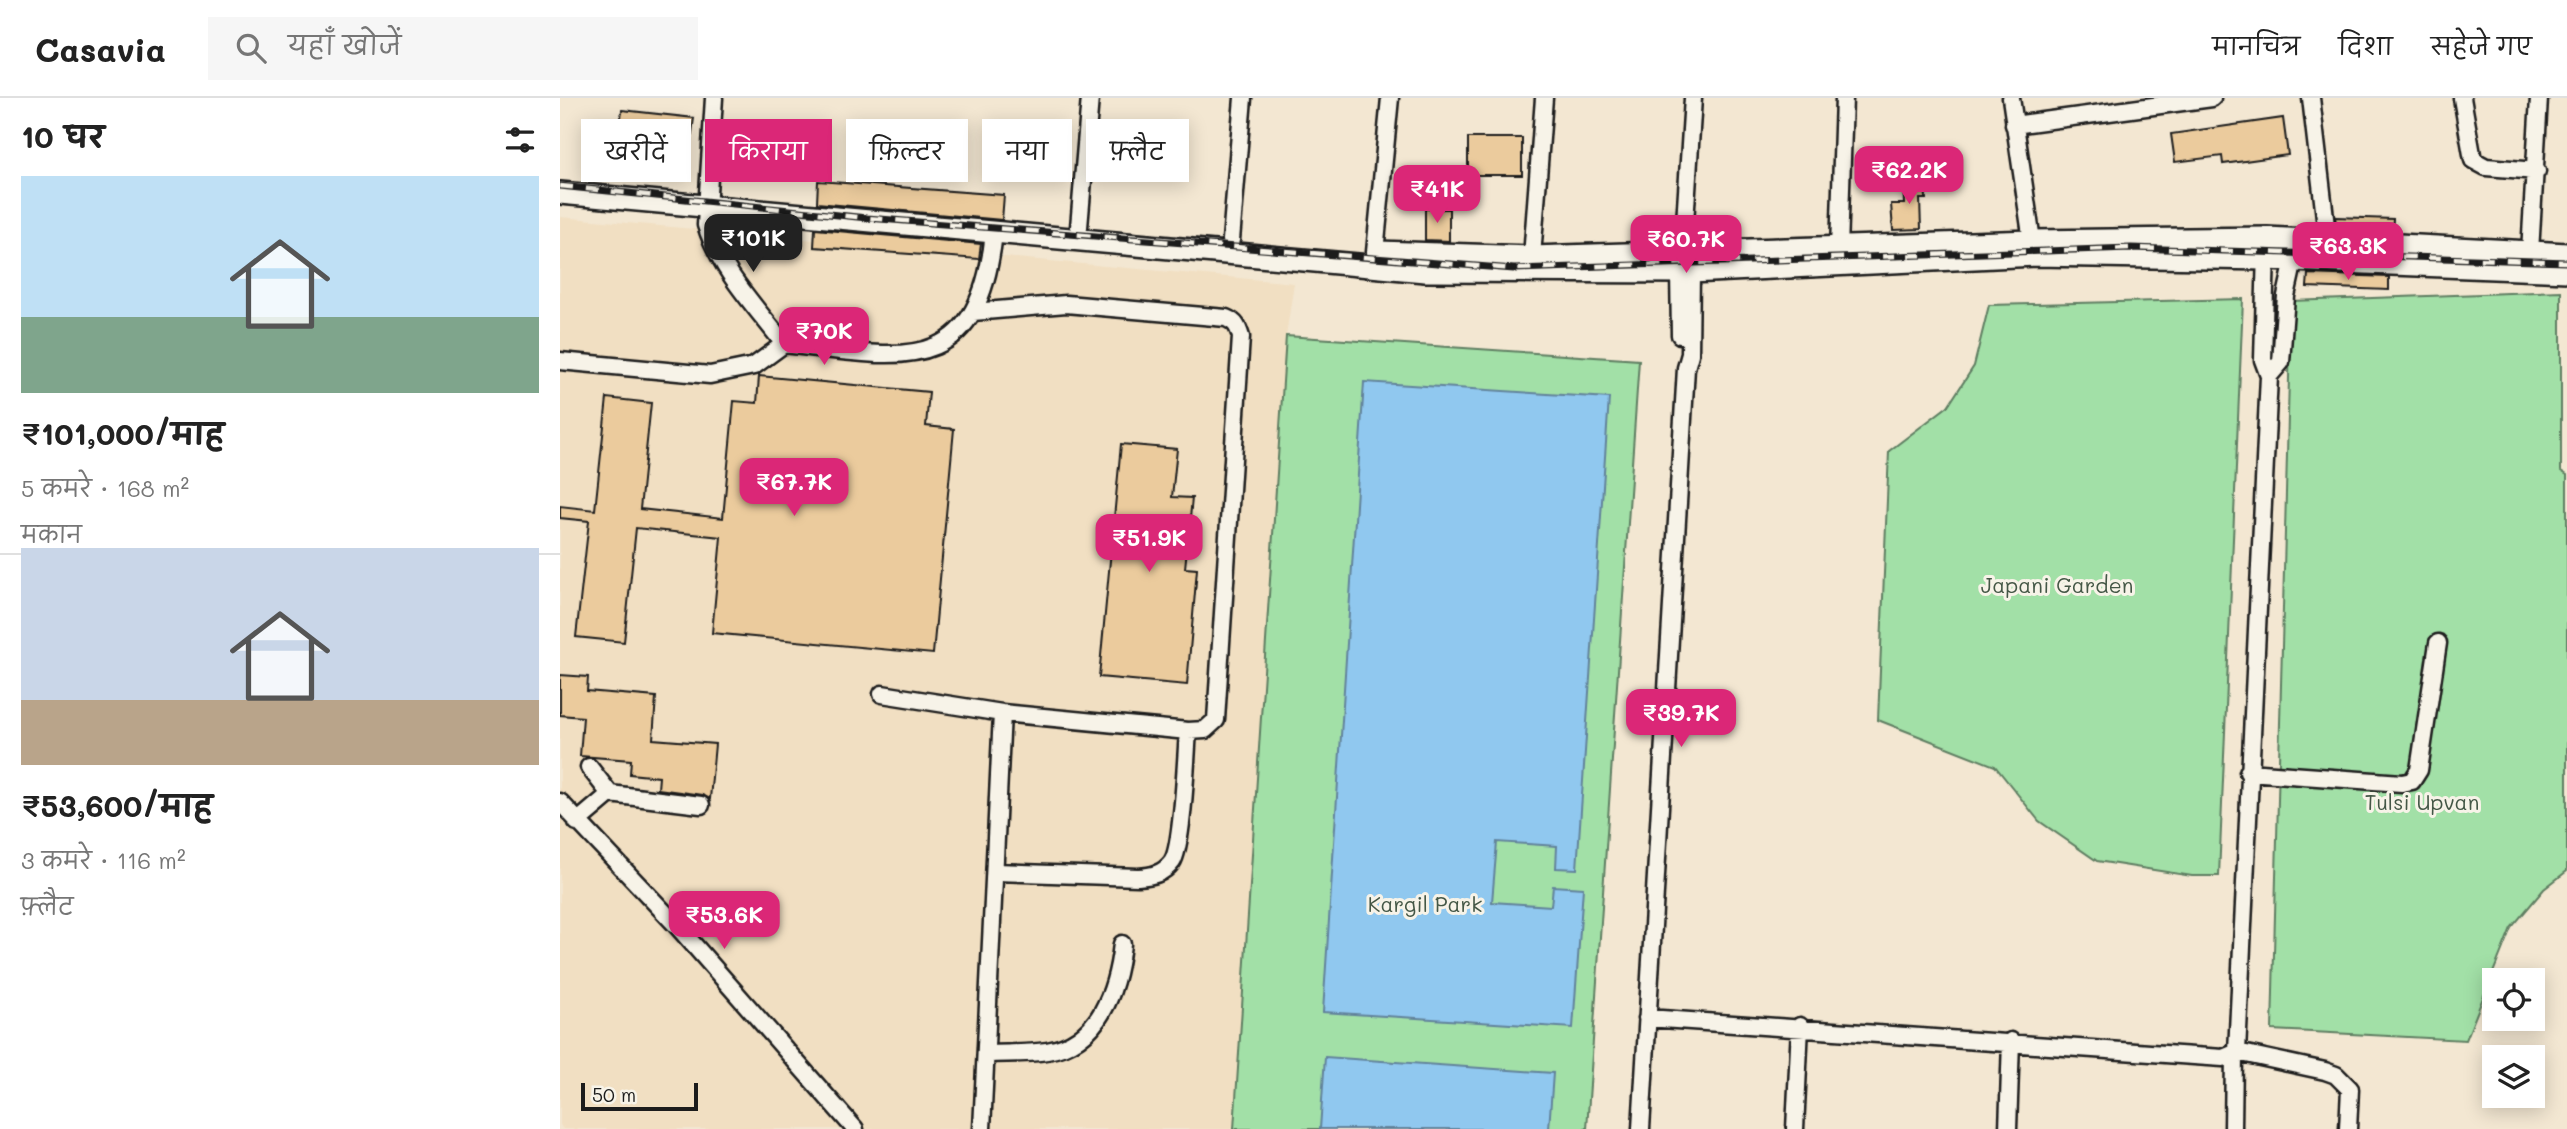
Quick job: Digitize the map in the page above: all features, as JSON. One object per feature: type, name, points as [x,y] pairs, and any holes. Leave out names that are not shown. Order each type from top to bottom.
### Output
[{"type":"main road","points":[[560,181],[707,201],[994,233],[1171,241],[1231,240],[1426,256],[1532,257],[1684,266],[1839,249],[2032,241],[2266,248],[2294,260],[2329,263],[2567,271]]},
{"type":"main road","points":[[560,193],[1079,227],[1171,241],[1424,271],[1684,266],[2266,248],[2329,241],[2567,254]]},
{"type":"street","points":[[714,98],[707,201],[711,240],[744,294],[784,344]]},
{"type":"street","points":[[1079,227],[1090,98]]},
{"type":"street","points":[[1231,240],[1243,98]]},
{"type":"street","points":[[1375,252],[1390,98]]},
{"type":"street","points":[[1532,257],[1544,98]]},
{"type":"street","points":[[1641,1129],[1686,368],[1690,354],[1684,266],[1693,98]]},
{"type":"street","points":[[1839,249],[1844,98]]},
{"type":"street","points":[[2011,98],[2032,241]]},
{"type":"street","points":[[2014,125],[2211,98]]},
{"type":"street","points":[[2311,98],[2329,241],[2329,263]]},
{"type":"street","points":[[2462,98],[2473,160],[2486,167],[2537,171]]},
{"type":"street","points":[[2530,252],[2537,171],[2539,98]]},
{"type":"street","points":[[560,361],[710,375],[754,366],[784,344],[905,355],[927,352],[947,342],[973,312],[990,268],[994,233]]},
{"type":"street","points":[[2234,1129],[2248,772],[2269,376],[2263,360],[2266,248]]},
{"type":"street","points":[[2269,376],[2281,362],[2286,296],[2294,260]]},
{"type":"street","points":[[882,694],[1002,713],[1188,731],[1212,727],[1218,708],[1241,337],[1234,321],[1226,318],[1066,304],[973,312]]},
{"type":"street","points":[[2248,772],[2402,783],[2412,780],[2419,770],[2438,643]]},
{"type":"street","points":[[982,1129],[1002,713]]},
{"type":"street","points":[[995,873],[1138,877],[1153,876],[1163,871],[1176,852],[1188,731]]},
{"type":"street","points":[[589,767],[610,794],[701,805]]},
{"type":"street","points":[[577,822],[610,794]]},
{"type":"street","points":[[560,802],[680,928],[855,1129]]},
{"type":"street","points":[[987,1054],[1049,1051],[1082,1036],[1105,1010],[1115,990],[1122,944]]},
{"type":"street","points":[[1647,1018],[1800,1026],[2223,1058],[2235,1054],[2336,1075],[2350,1089],[2348,1129]]},
{"type":"street","points":[[1795,1129],[1800,1026]]},
{"type":"street","points":[[2008,1129],[2011,1041]]},
{"type":"shaded area","points":[[560,217],[1294,283],[1286,336],[1234,1129],[563,1129],[560,1125]]},
{"type":"green space","name":"Tulsi Upvan","points":[[2561,291],[2561,471],[2567,475],[2567,871],[2544,889],[2511,928],[2495,968],[2482,968],[2482,1000],[2466,1040],[2272,1030],[2291,301]]},
{"type":"green space","name":"Japani Garden","points":[[2243,299],[2219,876],[2192,876],[2097,861],[2039,821],[1995,766],[1878,720],[1889,451],[1948,406],[1974,366],[1989,305]]},
{"type":"green space","name":"Kargil Park","points":[[1286,336],[1639,360],[1587,1129],[1234,1129]]},
{"type":"water","points":[[1364,382],[1609,398],[1577,869],[1556,868],[1557,846],[1497,842],[1492,902],[1551,906],[1553,886],[1583,888],[1573,1028],[1323,1012]]},
{"type":"water","points":[[1325,1057],[1553,1073],[1549,1129],[1320,1129]]},
{"type":"building","points":[[622,110],[694,118],[691,140],[691,119],[621,119]]},
{"type":"building","points":[[2283,118],[2288,155],[2223,164],[2222,156],[2175,162],[2171,134]]},
{"type":"building","points":[[1468,138],[1522,138],[1522,175],[1468,175]]},
{"type":"building","points":[[1925,179],[1926,199],[1920,199],[1921,229],[1893,230],[1891,204],[1904,204],[1903,180]]},
{"type":"building","points":[[818,182],[1004,195],[1002,220],[817,203]]},
{"type":"building","points":[[1425,209],[1449,209],[1449,241],[1425,240]]},
{"type":"building","points":[[2335,217],[2393,219],[2392,232],[2337,229]]},
{"type":"building","points":[[815,229],[981,244],[979,259],[814,247]]},
{"type":"building","points":[[2308,274],[2389,277],[2389,290],[2307,287]]},
{"type":"building","points":[[759,376],[929,392],[926,426],[954,429],[933,654],[712,633],[721,537],[636,528],[624,642],[576,637],[589,521],[560,518],[560,506],[595,510],[607,398],[651,403],[640,509],[723,518],[734,401],[757,403]]},
{"type":"building","points":[[1121,444],[1177,449],[1172,497],[1192,498],[1185,568],[1197,569],[1187,685],[1099,677]]},
{"type":"building","points":[[560,675],[588,677],[587,691],[656,697],[653,739],[715,744],[710,799],[702,795],[658,789],[659,777],[630,774],[631,760],[580,756],[583,717],[560,715]]},
{"type":"railway","points":[[560,186],[867,218],[1514,269],[2131,248],[2567,262]]}]
